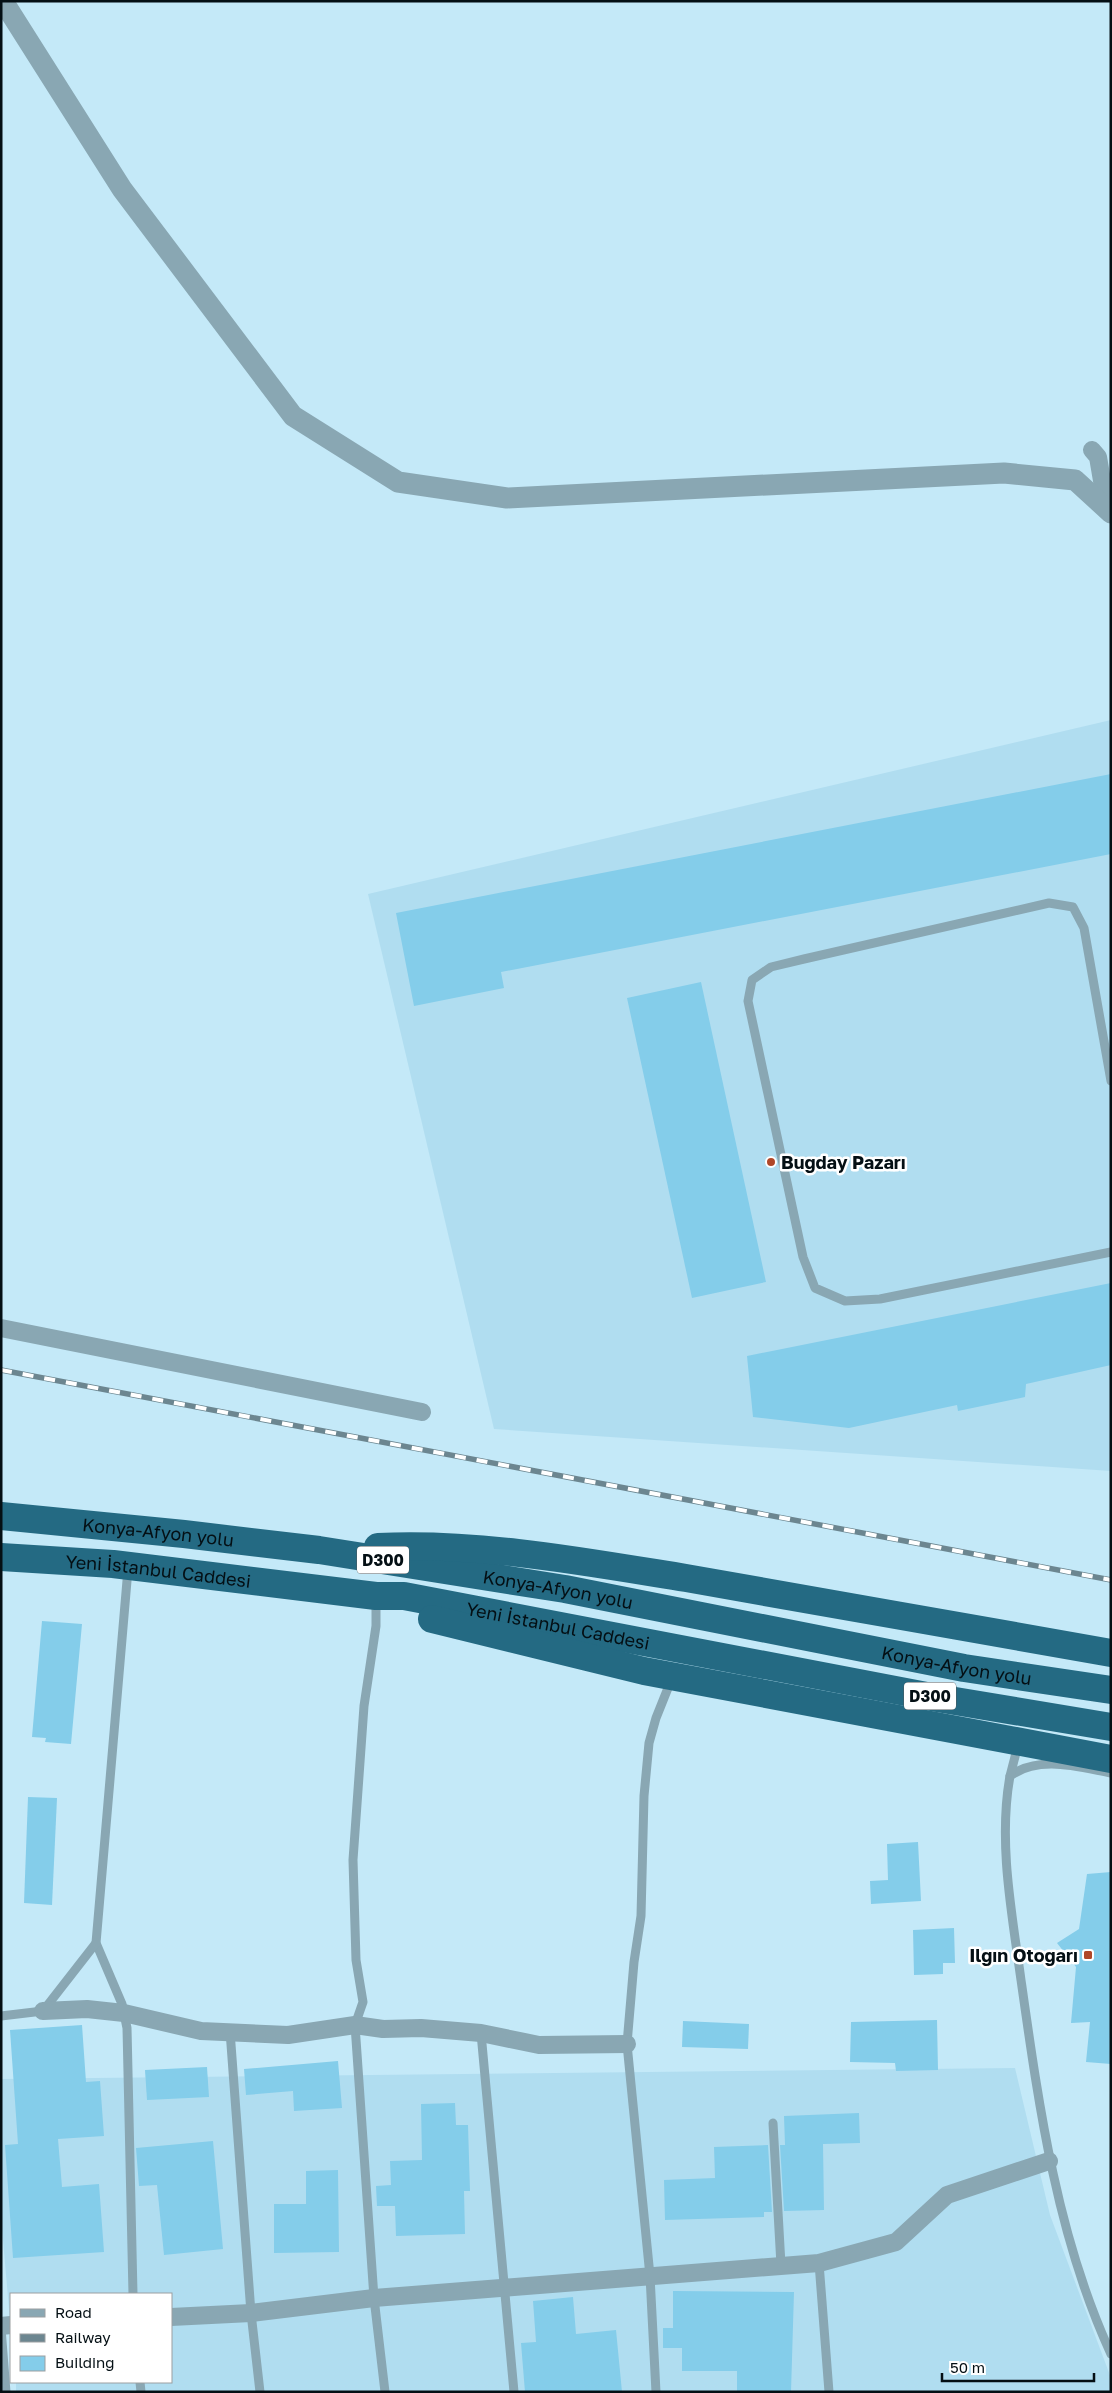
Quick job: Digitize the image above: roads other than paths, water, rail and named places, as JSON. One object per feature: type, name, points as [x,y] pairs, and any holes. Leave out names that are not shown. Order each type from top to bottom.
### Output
[{"type":"highway","name":"Konya-Afyon yolu","points":[[1,1516],[184,1534],[319,1550],[565,1589],[964,1668],[1111,1690]]},
{"type":"highway","points":[[319,1550],[409,1546],[512,1553],[602,1564],[1111,1653]]},
{"type":"highway","name":"Yeni İstanbul Caddesi","points":[[1,1557],[128,1566],[376,1596],[404,1596],[937,1698],[1111,1727]]},
{"type":"highway","points":[[376,1596],[398,1611],[644,1671],[1111,1759]]},
{"type":"street","points":[[3,1],[122,189],[293,416],[398,482],[507,498],[1004,473],[1075,480],[1109,507]]},
{"type":"street","points":[[1092,450],[1098,457],[1109,507]]},
{"type":"street","points":[[1,1328],[422,1412]]},
{"type":"street","points":[[43,2011],[87,2009],[124,2013],[200,2031],[288,2035],[354,2025],[383,2029],[421,2028],[481,2033],[539,2045],[627,2044]]},
{"type":"street","points":[[172,2317],[251,2313],[374,2298],[819,2263],[896,2242],[948,2196],[1049,2161]]},
{"type":"lane","points":[[1111,1081],[1084,928],[1073,907],[1049,903],[804,958],[771,967],[752,980],[748,1001],[803,1257],[815,1288],[845,1301],[880,1299],[1111,1252]]},
{"type":"lane","points":[[128,1566],[96,1943],[124,2013],[127,2028],[133,2293]]},
{"type":"lane","points":[[376,1596],[376,1626],[363,1716],[353,1860],[356,1960],[363,2002],[354,2025],[374,2298],[385,2392]]},
{"type":"lane","points":[[656,2392],[650,2276],[627,2044],[634,1962],[641,1916],[644,1796],[649,1743],[656,1718],[673,1676]]},
{"type":"lane","points":[[1019,1741],[1006,1800],[1006,1833],[1011,1909],[1049,2161],[1080,2271],[1100,2331],[1111,2354]]},
{"type":"lane","points":[[1010,1776],[1022,1767],[1060,1764],[1111,1773]]},
{"type":"lane","points":[[1,2016],[43,2011],[96,1943]]},
{"type":"lane","points":[[230,2032],[251,2313],[260,2392]]},
{"type":"lane","points":[[481,2033],[503,2289],[514,2392]]},
{"type":"lane","points":[[773,2123],[781,2265]]},
{"type":"lane","points":[[819,2263],[828,2392]]},
{"type":"lane","points":[[1,2327],[6,2392]]},
{"type":"railway","points":[[1,1370],[1111,1580]]},
{"type":"place","name":"Buğday Pazarı","points":[[771,1162]]},
{"type":"place","name":"Ilgın Otogarı","points":[[1088,1955]]}]
